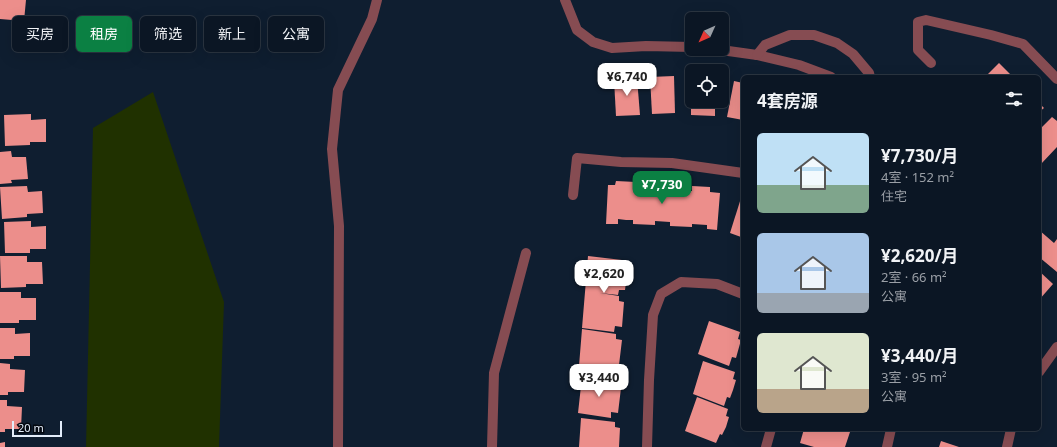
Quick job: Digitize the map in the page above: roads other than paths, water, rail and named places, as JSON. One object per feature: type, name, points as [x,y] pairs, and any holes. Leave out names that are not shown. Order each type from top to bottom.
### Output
[{"type":"street","points":[[338,447],[339,226],[332,149],[338,90],[372,19],[377,0]]},
{"type":"street","points":[[565,0],[577,30],[594,42],[612,48],[646,46],[685,47]]},
{"type":"street","points":[[931,63],[918,50],[918,22],[926,20],[1023,44],[1057,79]]},
{"type":"street","points":[[757,54],[766,45],[790,35],[814,34],[837,44],[853,54],[870,75]]},
{"type":"street","points":[[729,51],[757,54],[799,65],[826,75]]},
{"type":"street","points":[[573,195],[577,158],[621,162],[672,163],[741,173]]},
{"type":"street","points":[[492,447],[494,373],[526,253]]},
{"type":"street","points":[[647,447],[653,315],[661,294],[681,282],[718,284],[741,293]]},
{"type":"street","points":[[1041,369],[1057,347]]},
{"type":"street","points":[[766,447],[770,431]]},
{"type":"street","points":[[887,447],[891,431]]},
{"type":"street","points":[[1007,447],[1011,431]]}]
